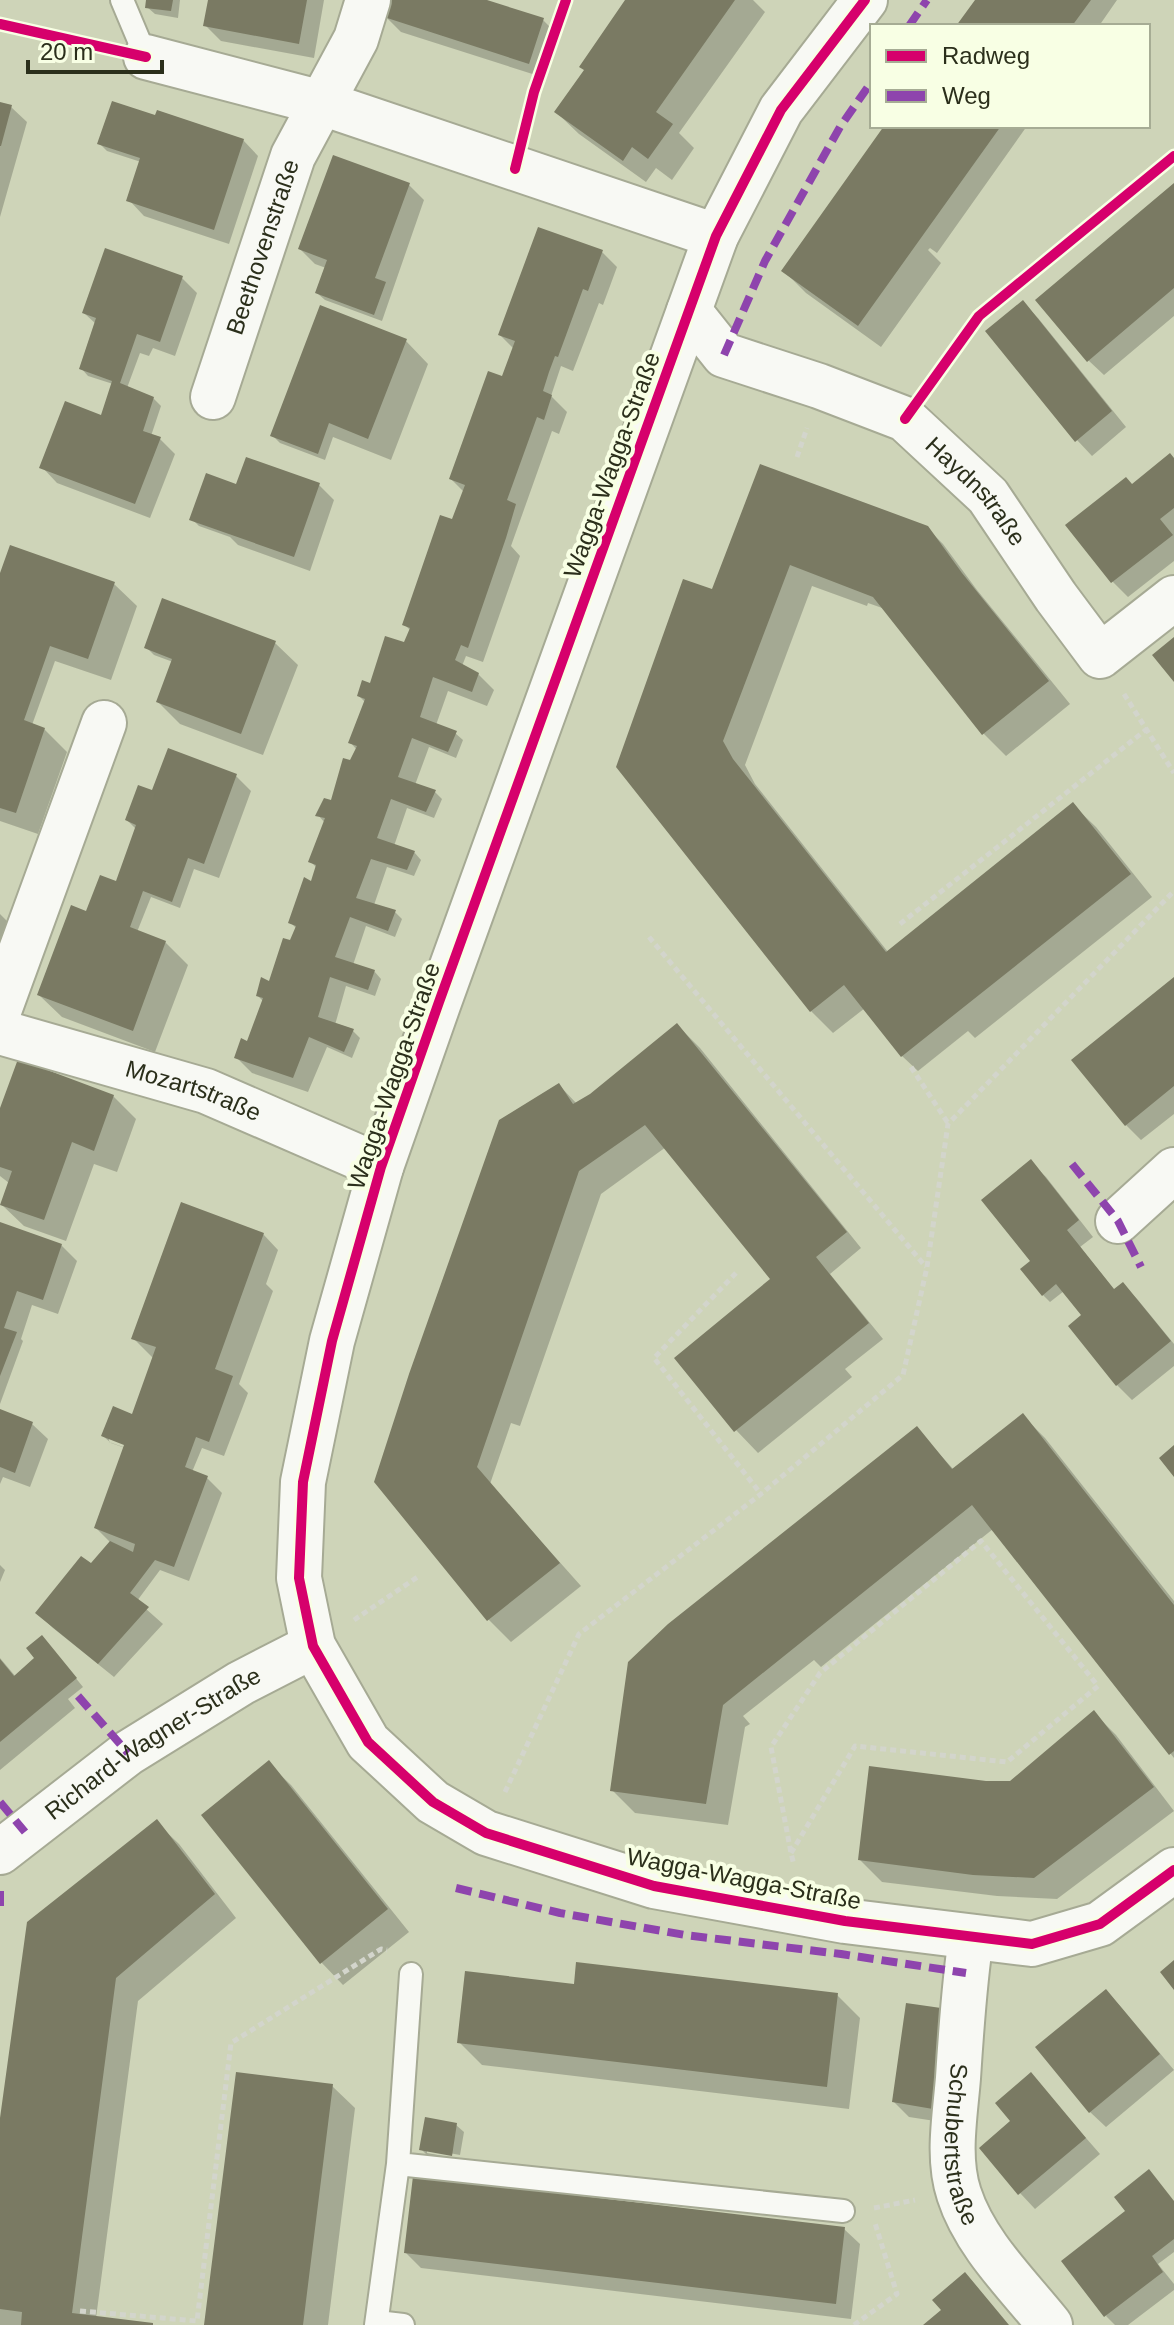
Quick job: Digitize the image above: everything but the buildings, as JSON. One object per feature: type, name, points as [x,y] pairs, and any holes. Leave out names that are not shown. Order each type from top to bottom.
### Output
[{"type":"street","name":"Beethovenstraße","points":[[213,397],[293,156],[356,39],[368,0]]},
{"type":"street","name":"Wagga-Wagga-Straße","points":[[865,0],[781,110],[716,236],[381,1167],[332,1341],[303,1482],[299,1578],[313,1646],[368,1742],[433,1802],[486,1833],[654,1886],[845,1921],[1032,1944],[1100,1924],[1174,1870]]},
{"type":"street","points":[[146,57],[322,103],[716,236]]},
{"type":"street","name":"Haydnstraße","points":[[689,311],[724,355],[819,386],[905,419],[988,496],[1100,656]]},
{"type":"street","points":[[1100,656],[1174,598]]},
{"type":"street","points":[[0,1008],[104,723]]},
{"type":"street","name":"Mozartstraße","points":[[0,1032],[206,1091],[381,1167]]},
{"type":"street","points":[[1118,1221],[1174,1170]]},
{"type":"street","name":"Richard-Wagner-Straße","points":[[0,1852],[128,1753],[241,1683],[313,1646]]},
{"type":"street","name":"Schubertstraße","points":[[971,1938],[954,2133],[954,2172],[959,2196],[981,2239],[1050,2325]]},
{"type":"lane","points":[[122,0],[146,57]]},
{"type":"lane","points":[[403,2325],[376,2324],[398,2164],[411,1974]]},
{"type":"lane","points":[[398,2164],[843,2211]]},
{"type":"path","points":[[1100,656],[1174,773]]},
{"type":"path","points":[[900,924],[1147,729]]},
{"type":"path","points":[[486,1833],[579,1634],[761,1494],[903,1375],[927,1267],[948,1124],[1174,891]]},
{"type":"path","points":[[649,937],[927,1267]]},
{"type":"path","points":[[911,1067],[948,1124]]},
{"type":"path","points":[[736,1273],[654,1358],[761,1494]]},
{"type":"path","points":[[791,1853],[855,1746],[1007,1762],[1098,1686],[981,1541],[820,1673],[771,1747],[791,1853],[804,1913]]},
{"type":"path","points":[[313,1646],[419,1576]]},
{"type":"path","points":[[80,2311],[197,2321],[231,2043],[381,1949],[396,1950]]},
{"type":"path","points":[[854,2325],[897,2294],[871,2209],[944,2195],[959,2196]]},
{"type":"marked path","points":[[910,24],[927,0]]},
{"type":"marked path","points":[[724,355],[765,261],[840,127],[870,84]]},
{"type":"marked path","points":[[1072,1164],[1118,1221],[1141,1267]]},
{"type":"marked path","points":[[78,1696],[128,1753]]},
{"type":"marked path","points":[[0,1802],[25,1832]]},
{"type":"marked path","points":[[456,1888],[560,1913],[685,1935],[966,1973]]},
{"type":"marked path","points":[[0,1891],[0,1906]]},
{"type":"cycle path","points":[[515,169],[534,92],[566,0]]},
{"type":"cycle path","points":[[865,0],[781,110],[716,236],[439,1002],[381,1167],[332,1341],[303,1482],[299,1578],[313,1646],[368,1742],[433,1802],[486,1833],[654,1886],[845,1921],[1032,1944],[1100,1924],[1174,1870]]},
{"type":"cycle path","points":[[0,24],[146,57]]},
{"type":"cycle path","points":[[905,419],[979,316],[1174,156]]}]
